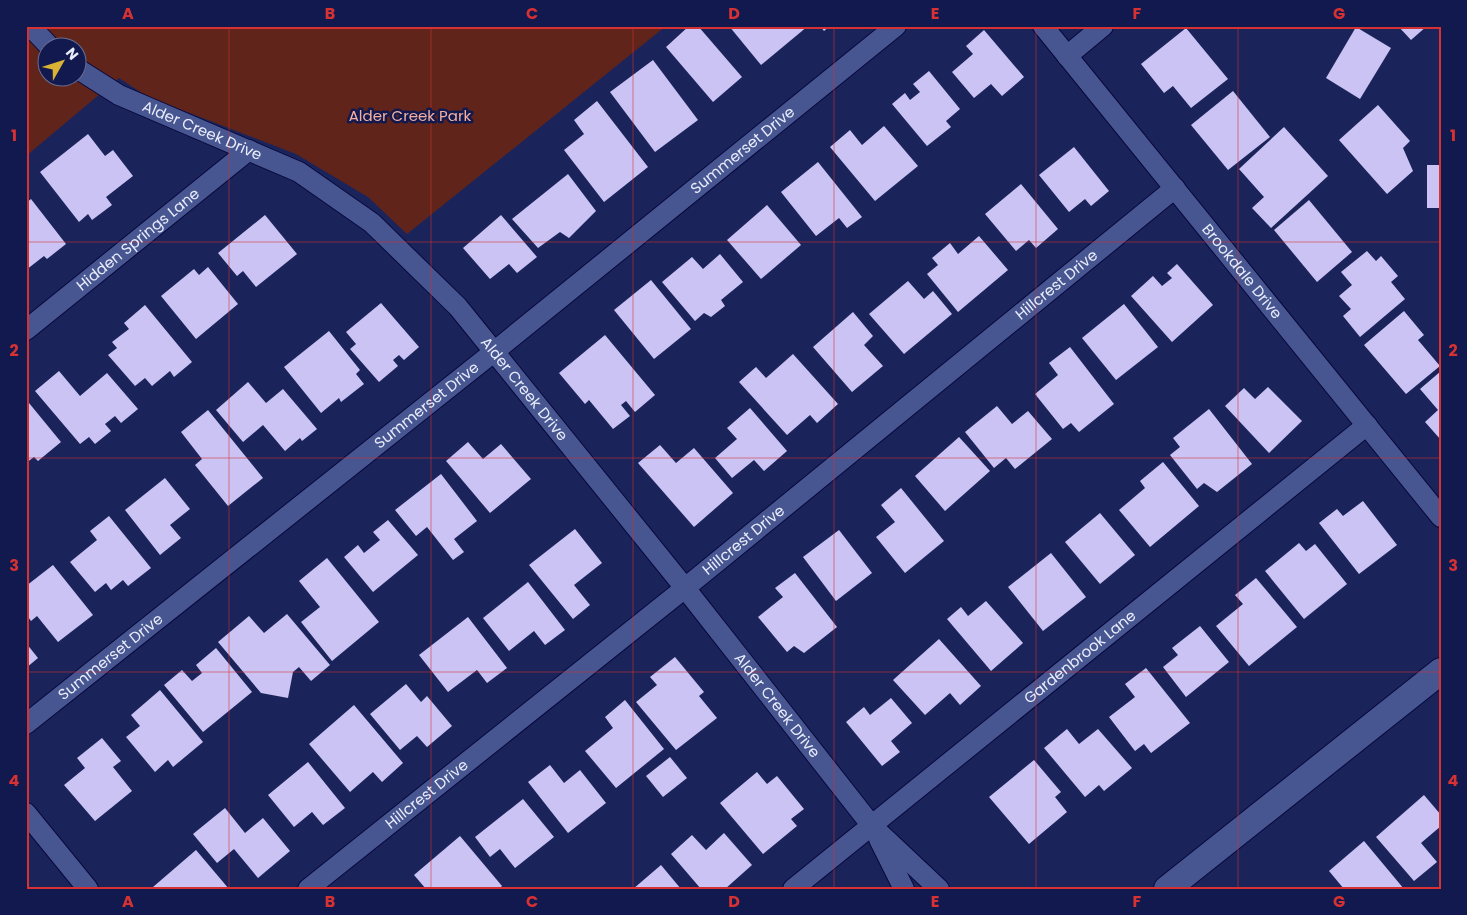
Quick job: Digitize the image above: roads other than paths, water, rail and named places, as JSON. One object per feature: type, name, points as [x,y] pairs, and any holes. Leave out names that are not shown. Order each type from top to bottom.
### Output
[{"type":"street","points":[[30,26],[41,38]]},
{"type":"street","name":"Summerset Drive","points":[[26,724],[495,351],[896,26]]},
{"type":"street","name":"Brookdale Drive","points":[[1043,26],[1441,517]]},
{"type":"street","points":[[1067,56],[1103,26]]},
{"type":"street","name":"Alder Creek Drive","points":[[88,75],[119,95],[299,172],[372,223],[458,307],[685,588],[872,826],[939,889]]},
{"type":"street","name":"Hidden Springs Lane","points":[[26,330],[249,150]]},
{"type":"street","name":"Hillcrest Drive","points":[[308,889],[685,588],[1175,188]]},
{"type":"street","name":"Gardenbrook Lane","points":[[794,889],[1366,426]]},
{"type":"street","points":[[1167,889],[1441,671]]},
{"type":"street","points":[[26,813],[88,889]]},
{"type":"street","name":"Alder Creek Drive","points":[[872,826],[904,889]]},
{"type":"park label","name":"Alder Creek Park","points":[[410,116]]}]
